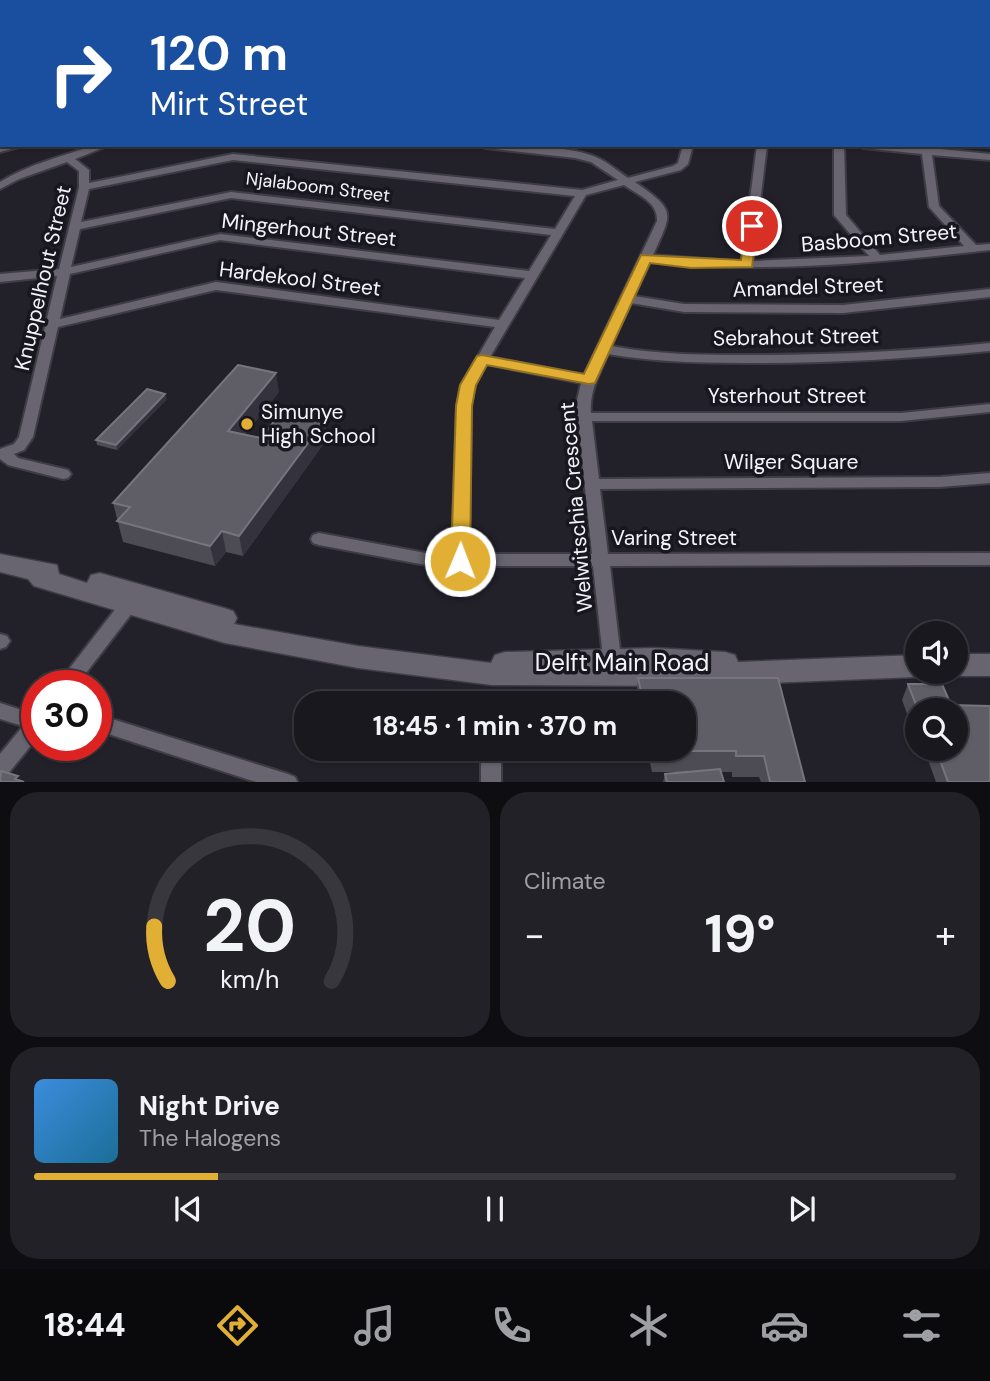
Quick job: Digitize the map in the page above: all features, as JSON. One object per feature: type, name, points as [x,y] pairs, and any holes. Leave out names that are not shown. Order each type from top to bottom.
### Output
[{"type":"street","points":[[1,185],[99,147]]},
{"type":"street","name":"Welwitschia Crescent","points":[[503,147],[582,156],[601,163],[656,202],[663,213],[663,221],[589,380],[583,405],[613,667]]},
{"type":"street","points":[[84,187],[233,157],[582,194],[677,168],[683,164],[687,147]]},
{"type":"street","points":[[747,265],[762,147]]},
{"type":"street","points":[[839,147],[840,215],[877,258]]},
{"type":"street","points":[[906,147],[990,157]]},
{"type":"street","points":[[927,148],[933,207],[973,249]]},
{"type":"street","name":"Knuppelhout Street","points":[[6,453],[26,437],[84,187],[85,173],[66,158]]},
{"type":"street","points":[[460,561],[464,406],[468,385],[582,194]]},
{"type":"street","name":"Njalaboom Street","points":[[75,226],[231,195],[559,233]]},
{"type":"street","name":"Mingerhout Street","points":[[0,278],[65,272],[220,237],[533,275]]},
{"type":"street","name":"Basboom Street","points":[[645,258],[691,264],[812,265],[990,247]]},
{"type":"street","name":"Hardekool Street","points":[[53,324],[221,286],[503,324]]},
{"type":"street","name":"Amandel Street","points":[[626,299],[691,309],[835,309],[990,293]]},
{"type":"street","name":"Sebrahout Street","points":[[603,349],[663,359],[833,359],[927,354],[990,347]]},
{"type":"street","points":[[482,359],[589,380]]},
{"type":"street","name":"Ysterhout Street","points":[[584,417],[901,417],[990,408]]},
{"type":"street","points":[[6,453],[13,462],[63,474]]},
{"type":"street","name":"Wilger Square","points":[[592,484],[940,482],[990,478]]},
{"type":"street","name":"Varing Street","points":[[319,539],[414,558],[460,561],[990,559]]},
{"type":"street","name":"Delft Main Road","points":[[0,562],[36,572],[43,579],[133,599],[225,633],[358,657],[503,674],[613,667],[782,670],[905,666]]},
{"type":"street","points":[[78,670],[133,599]]},
{"type":"street","points":[[968,665],[990,664]]},
{"type":"street","points":[[0,711],[21,718]]},
{"type":"street","points":[[112,727],[288,782]]},
{"type":"street","points":[[0,769],[21,743]]},
{"type":"street","points":[[491,761],[491,782]]},
{"type":"building","points":[[238,365],[276,373],[228,431],[261,438],[283,410],[325,420],[239,536],[222,531],[210,546],[117,521],[130,507],[113,503]]},
{"type":"building","points":[[147,389],[165,394],[116,445],[96,440]]},
{"type":"building","points":[[638,678],[778,678],[805,782],[770,782],[764,756],[736,756],[736,751],[696,751],[696,691],[641,691]]},
{"type":"building","points":[[908,684],[942,684],[948,698],[913,698]]},
{"type":"building","points":[[968,705],[990,706],[990,782],[948,782],[940,761],[968,761]]},
{"type":"building","points":[[720,769],[724,782],[667,782],[665,774]]},
{"type":"building","points":[[1,771],[18,776],[15,779],[24,782],[0,782]]},
{"type":"place","name":"Simunye High School","points":[[247,424]]},
{"type":"route","points":[[460,561],[465,395],[482,359],[589,380],[645,258],[691,264],[747,265],[752,226]]}]
